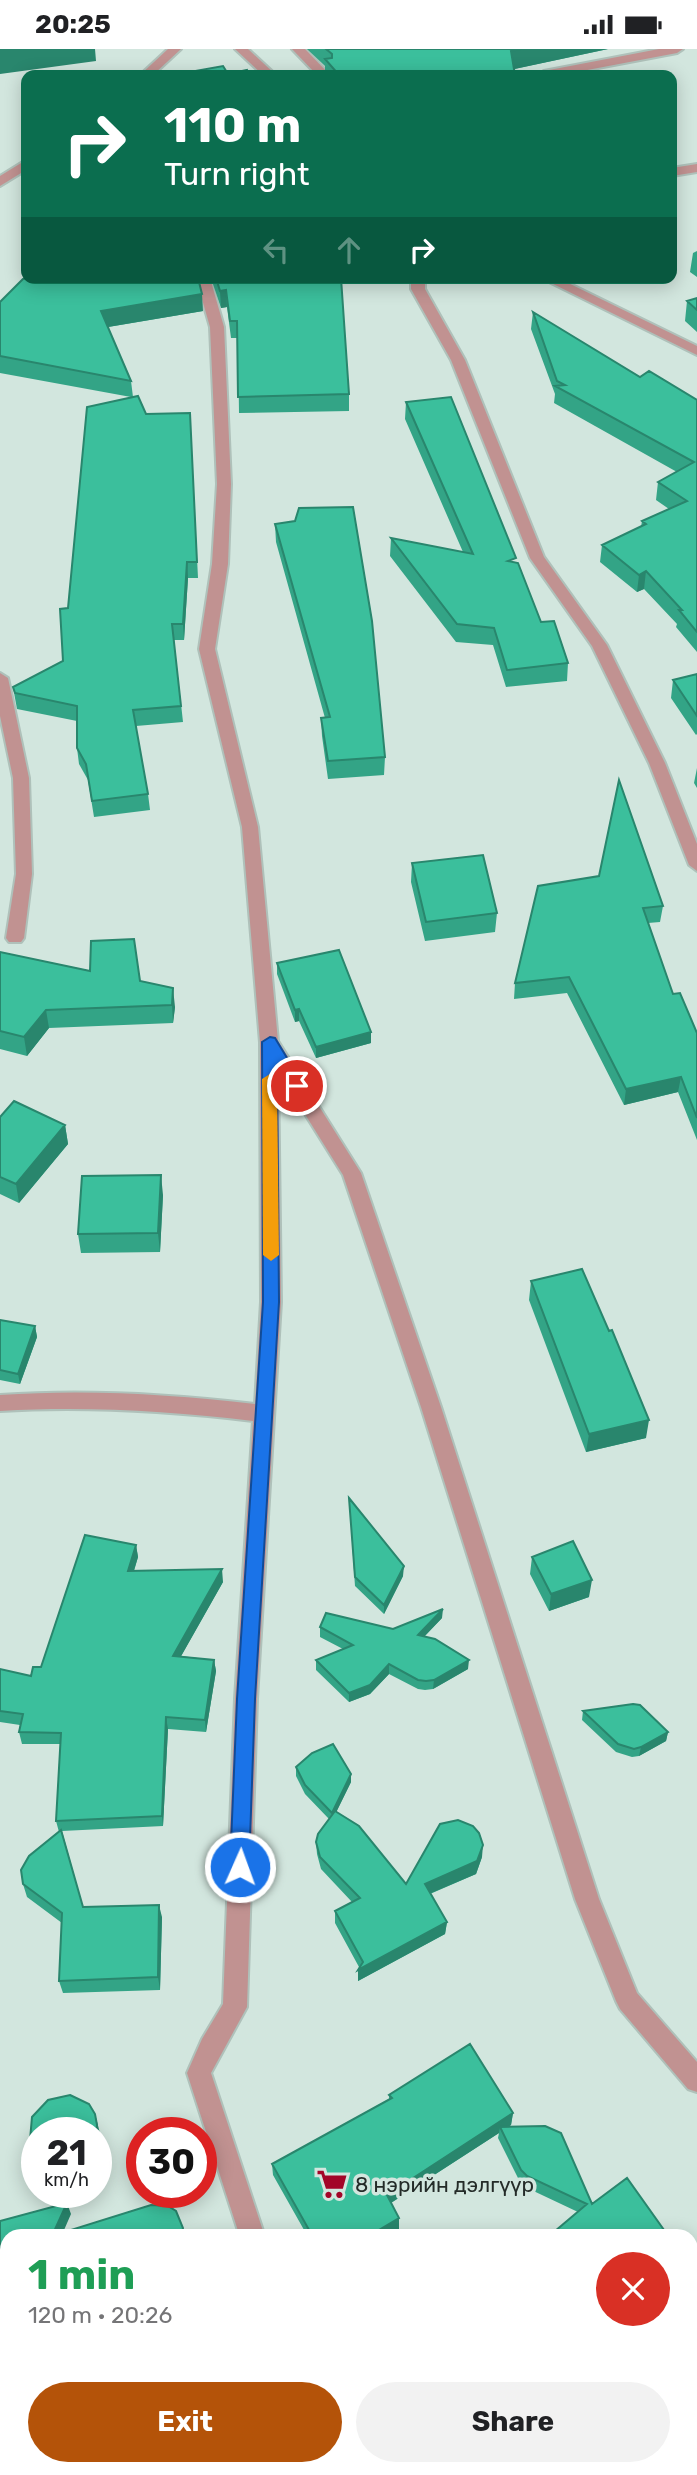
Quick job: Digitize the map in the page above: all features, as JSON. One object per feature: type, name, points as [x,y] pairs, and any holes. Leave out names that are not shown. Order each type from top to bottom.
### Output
[{"type":"street","points":[[152,70],[176,49]]},
{"type":"street","points":[[241,49],[264,70]]},
{"type":"street","points":[[298,49],[319,70]]},
{"type":"street","points":[[570,70],[677,49]]},
{"type":"street","points":[[0,182],[21,167]]},
{"type":"street","points":[[677,171],[697,168]]},
{"type":"street","points":[[205,284],[217,327],[224,484],[220,564],[207,649],[250,827],[270,1042],[271,1302],[246,1699],[235,2007],[199,2073],[250,2229]]},
{"type":"street","points":[[418,284],[418,289],[458,360],[537,558],[599,645],[657,763],[697,865]]},
{"type":"street","points":[[559,284],[697,351]]},
{"type":"street","points":[[0,678],[21,778],[24,874],[15,938]]},
{"type":"street","points":[[270,1042],[352,1173],[431,1407],[587,1899],[628,2001],[697,2080]]},
{"type":"street","points":[[0,1402],[53,1399],[175,1403],[264,1414]]},
{"type":"building","points":[[326,49],[521,49],[511,51],[514,70],[335,70],[325,59],[332,58],[332,54]]},
{"type":"building","points":[[223,66],[226,70],[201,70]]},
{"type":"building","points":[[21,281],[21,284],[200,284],[202,294],[101,311],[131,381],[0,356],[0,302]]},
{"type":"building","points":[[218,284],[341,284],[349,394],[238,397],[237,321],[230,321],[226,290],[220,291]]},
{"type":"building","points":[[697,298],[697,310],[687,301]]},
{"type":"building","points":[[533,312],[640,377],[649,371],[697,400],[697,632],[679,610],[682,610],[646,571],[639,575],[602,545],[646,524],[642,521],[687,501],[658,482],[694,462],[555,386],[565,385],[557,381]]},
{"type":"building","points":[[138,396],[146,414],[190,413],[197,562],[187,562],[183,624],[172,624],[181,706],[133,710],[148,794],[92,801],[86,764],[77,748],[77,706],[15,693],[13,687],[63,661],[60,609],[68,608],[87,407]]},
{"type":"building","points":[[451,397],[516,558],[508,561],[518,563],[541,622],[554,621],[568,663],[507,670],[494,628],[457,624],[391,538],[473,554],[406,402]]},
{"type":"building","points":[[353,507],[372,621],[385,757],[328,761],[321,718],[330,717],[275,524],[295,521],[299,508]]},
{"type":"building","points":[[697,674],[697,716],[673,680]]},
{"type":"building","points":[[619,780],[663,906],[643,908],[673,994],[680,993],[697,1033],[697,1118],[681,1077],[626,1089],[569,977],[515,983],[538,886],[599,876]]},
{"type":"building","points":[[483,855],[497,913],[426,922],[412,863]]},
{"type":"building","points":[[134,939],[140,981],[173,988],[172,1005],[46,1010],[24,1037],[0,1031],[0,952],[90,971],[91,941]]},
{"type":"building","points":[[339,950],[371,1032],[316,1047],[299,1009],[295,1010],[277,963]]},
{"type":"building","points":[[14,1101],[65,1125],[16,1184],[0,1177],[0,1117]]},
{"type":"building","points":[[161,1175],[158,1233],[78,1234],[82,1176]]},
{"type":"building","points":[[582,1269],[609,1331],[612,1330],[649,1420],[589,1434],[531,1281]]},
{"type":"building","points":[[0,1320],[35,1326],[18,1374],[0,1370]]},
{"type":"building","points":[[349,1498],[404,1566],[384,1605],[355,1577]]},
{"type":"building","points":[[85,1535],[136,1545],[128,1571],[222,1569],[173,1656],[214,1660],[205,1720],[166,1717],[162,1816],[56,1821],[61,1733],[19,1732],[23,1714],[0,1711],[0,1669],[31,1676],[33,1667],[41,1667]]},
{"type":"building","points":[[573,1541],[592,1580],[551,1594],[532,1557]]},
{"type":"building","points":[[443,1609],[418,1635],[435,1639],[469,1660],[434,1680],[418,1680],[389,1664],[370,1685],[349,1693],[316,1660],[353,1645],[320,1627],[326,1613],[393,1629]]},
{"type":"building","points":[[640,1705],[668,1732],[634,1749],[618,1744],[583,1711]]},
{"type":"building","points":[[333,1744],[351,1774],[332,1813],[305,1785],[296,1767],[312,1753]]},
{"type":"building","points":[[335,1811],[359,1826],[406,1884],[440,1824],[458,1820],[473,1826],[483,1845],[477,1861],[425,1884],[447,1922],[358,1970],[363,1962],[335,1911],[360,1898],[320,1857],[316,1842],[318,1834]]},
{"type":"building","points":[[61,1830],[83,1907],[159,1905],[158,1977],[59,1981],[62,1913],[23,1884],[21,1870],[29,1856]]},
{"type":"building","points":[[470,2044],[513,2113],[387,2195],[399,2218],[380,2229],[309,2229],[272,2164],[392,2098],[389,2095]]},
{"type":"building","points":[[70,2095],[89,2104],[96,2117],[32,2117],[48,2100]]},
{"type":"building","points":[[545,2126],[561,2133],[592,2204],[627,2178],[663,2229],[557,2229],[587,2204],[527,2176],[521,2170],[500,2127]]},
{"type":"building","points":[[48,2208],[65,2208],[55,2229],[0,2229],[0,2221]]},
{"type":"building","points":[[141,2208],[171,2208],[176,2211],[183,2229],[74,2229]]},
{"type":"slow traffic","points":[[270,1079],[271,1255]]},
{"type":"place","name":"8 нэрийн дэлгүүр","points":[[332,2184]]},
{"type":"route","points":[[240,1867],[246,1699],[271,1302],[270,1042],[297,1086]]}]
